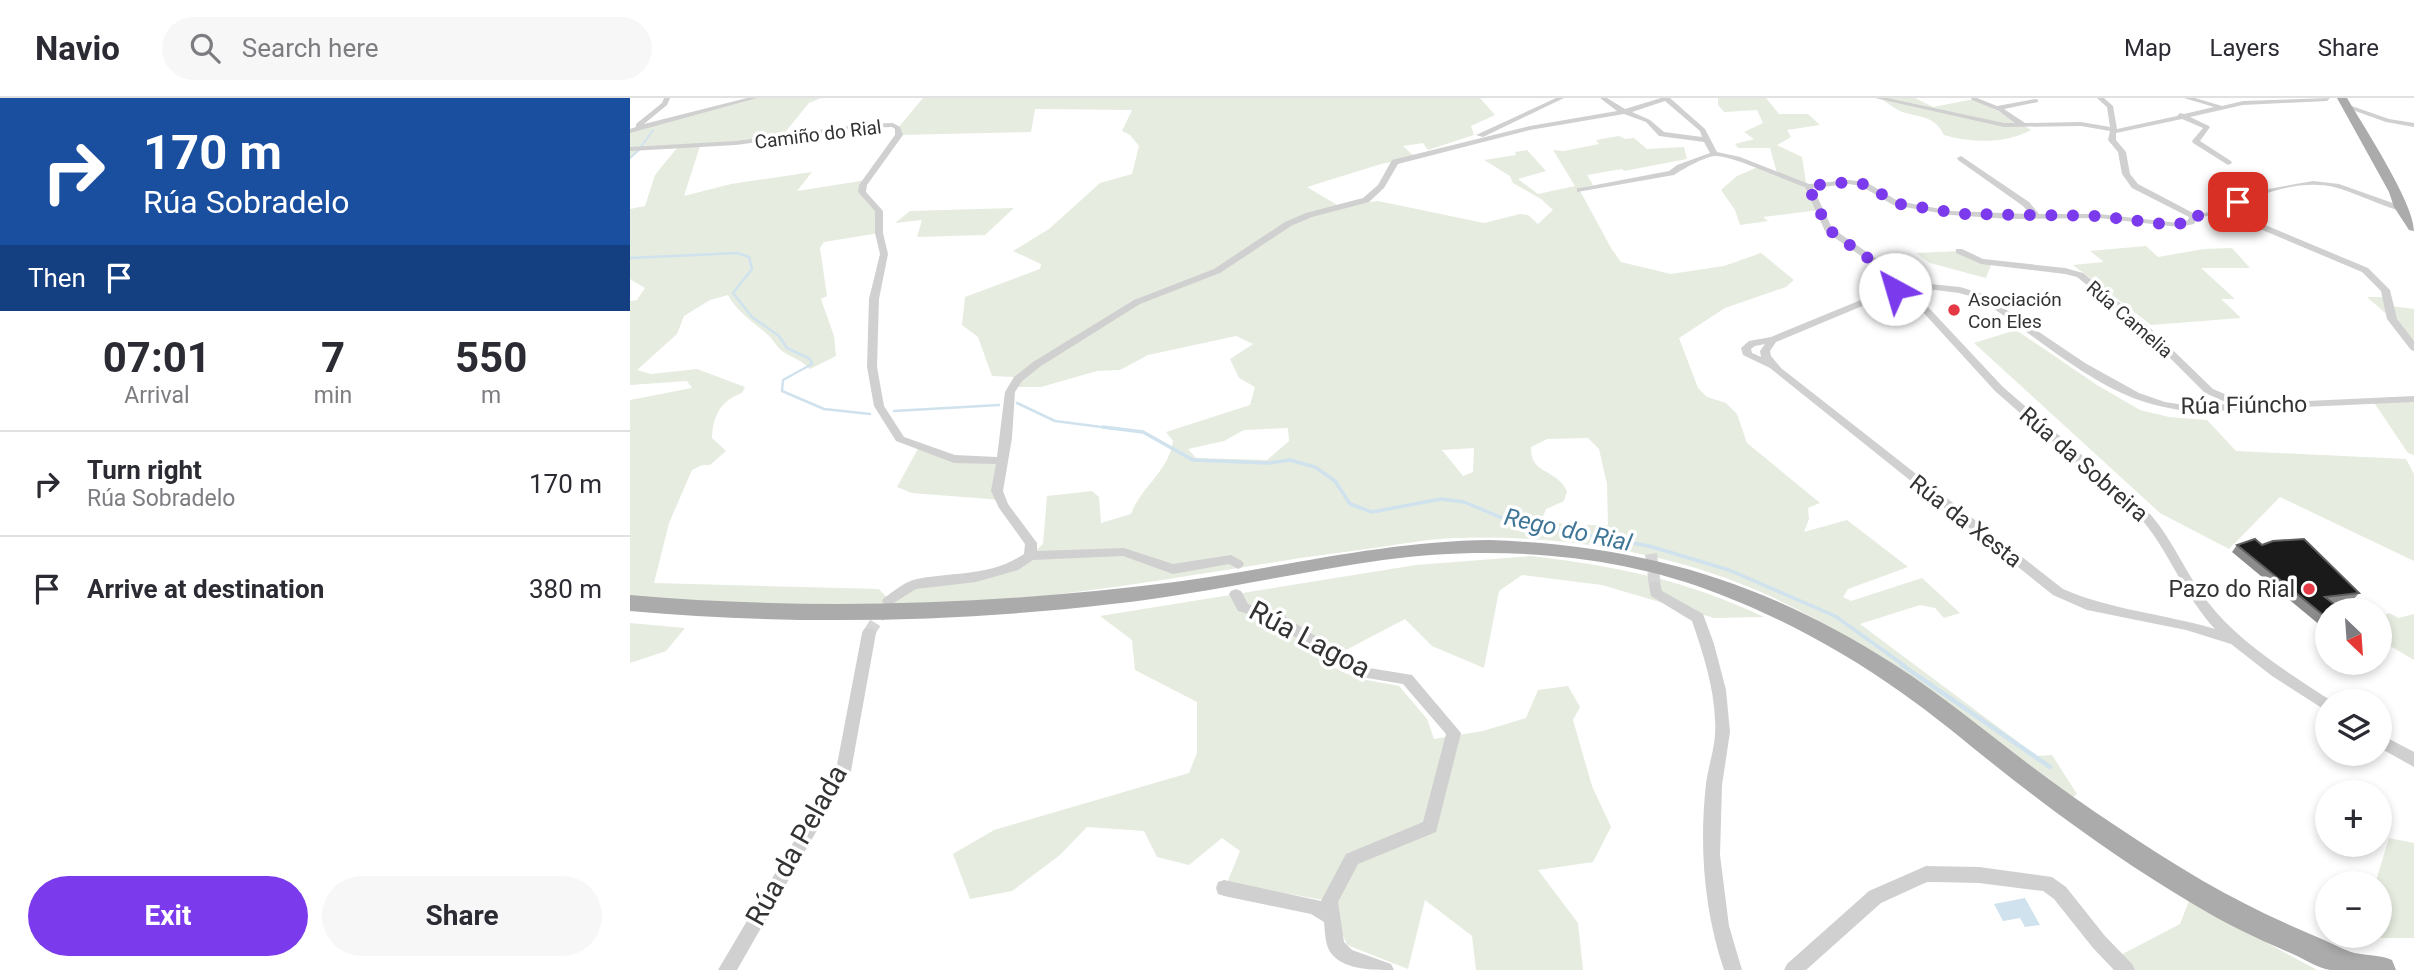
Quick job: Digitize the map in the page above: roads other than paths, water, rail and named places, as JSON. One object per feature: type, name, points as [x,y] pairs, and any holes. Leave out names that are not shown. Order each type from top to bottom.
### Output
[{"type":"main road","points":[[2345,102],[2406,205],[2414,227]]},
{"type":"main road","points":[[630,603],[763,615],[861,615],[1030,606],[1179,589],[1389,553],[1458,547],[1518,547],[1574,552],[1666,569],[1756,602],[1807,625],[1855,652],[1909,687],[2065,806],[2155,865],[2253,922],[2354,968],[2382,970]]},
{"type":"street","points":[[633,130],[650,113],[665,104],[667,98]]},
{"type":"street","points":[[633,130],[754,98]]},
{"type":"street","points":[[1473,141],[1561,98]]},
{"type":"street","points":[[1603,98],[1648,121],[1662,134],[1707,140]]},
{"type":"street","points":[[1030,556],[1031,543],[1003,505],[997,491],[1010,392],[1018,379],[1037,364],[1137,302],[1217,271],[1288,224],[1366,200],[1381,186],[1395,162],[1473,141],[1625,111],[1666,98],[1703,131],[1714,154]]},
{"type":"street","points":[[1878,98],[2004,125],[2081,124],[2113,131],[2243,103],[2326,98],[2345,102],[2388,121],[2414,125]]},
{"type":"street","points":[[2100,98],[2110,106],[2112,139],[2122,152],[2126,174],[2135,186],[2194,216],[2224,211],[2245,199],[2314,183],[2342,187],[2388,206],[2406,205]]},
{"type":"street","points":[[2187,98],[2221,108]]},
{"type":"street","points":[[1974,99],[1998,108],[2025,126]]},
{"type":"street","points":[[1998,108],[2036,101]]},
{"type":"street","points":[[2179,115],[2207,127],[2196,141],[2228,163]]},
{"type":"street","name":"Camiño do Rial","points":[[630,149],[742,143],[865,126],[893,125],[898,128],[899,135],[863,185],[862,192],[880,211],[878,233],[884,254],[874,299],[874,390],[879,406],[900,439],[954,459],[1001,461]]},
{"type":"street","points":[[1580,190],[1671,173],[1679,167],[1714,154],[1737,159],[1808,186],[1863,184],[1900,204],[1963,214],[2108,217],[2171,225],[2191,222],[2194,216]]},
{"type":"street","points":[[1961,158],[1995,180],[2037,217]]},
{"type":"street","name":"Rúa da Sobreira","points":[[1808,186],[1828,229],[1906,289],[1998,388],[2147,518],[2160,534],[2201,603],[2233,639],[2315,697]]},
{"type":"street","points":[[2224,211],[2365,271],[2385,290],[2392,319],[2414,348]]},
{"type":"street","name":"Rúa Camelia","points":[[1959,251],[1981,261],[2080,275],[2143,326],[2216,398]]},
{"type":"street","name":"Rúa Fiúncho","points":[[1906,289],[1960,290],[1980,296],[2140,398],[2170,407],[2202,408],[2216,398],[2251,406],[2414,400]]},
{"type":"street","name":"Rúa da Xesta","points":[[1906,289],[1773,340],[1752,343],[1746,348],[1748,355],[1771,365],[2048,586],[2087,605],[2186,625],[2233,639]]},
{"type":"street","points":[[1771,365],[1765,351],[1773,340]]},
{"type":"street","points":[[2202,408],[2216,398]]},
{"type":"street","points":[[889,601],[913,585],[976,577],[1014,568],[1030,556],[1124,552],[1173,569],[1231,559],[1238,564]]},
{"type":"street","points":[[1655,586],[1656,593],[1698,618],[1719,689],[1723,731],[1714,782],[1712,843],[1718,912],[1733,970]]},
{"type":"street","name":"Rúa Lagoa","points":[[1236,594],[1243,608],[1273,615],[1360,672],[1407,679],[1454,733],[1430,827],[1352,859],[1329,901],[1336,946],[1346,957],[1385,970]]},
{"type":"street","points":[[2186,625],[2199,617],[2201,603]]},
{"type":"street","name":"Rúa da Pelada","points":[[727,970],[843,771],[869,633]]},
{"type":"street","points":[[2392,748],[2414,762]]},
{"type":"street","points":[[1793,970],[1875,897],[1926,874],[1979,875],[2046,883],[2060,893],[2099,942],[2126,970]]},
{"type":"street","points":[[1224,888],[1314,906],[1331,917]]},
{"type":"water","points":[[2025,898],[2040,925],[2025,927],[2020,918],[2003,921],[1994,904]]},
{"type":"waterway","name":"Rego do Rial","points":[[641,147],[653,130]]},
{"type":"waterway","name":"Rego do Rial","points":[[630,158],[639,150]]},
{"type":"waterway","name":"Rego do Rial","points":[[630,258],[737,253],[749,257],[752,269],[733,293],[752,317],[779,336],[787,348],[810,359],[812,364],[783,380],[782,391],[824,409],[870,414]]},
{"type":"waterway","name":"Rego do Rial","points":[[1017,403],[1055,421],[1117,429]]},
{"type":"waterway","name":"Rego do Rial","points":[[894,411],[999,405]]},
{"type":"waterway","name":"Rego do Rial","points":[[1103,427],[1143,432],[1193,460],[1269,463],[1290,460],[1315,467],[1335,481],[1350,504],[1372,512],[1441,499],[1464,502],[1512,522],[1649,546],[1729,570],[1835,616],[1905,666]]},
{"type":"waterway","name":"Rego do Rial","points":[[1902,665],[2050,767]]},
{"type":"tunnel","points":[[1651,554],[1655,586]]},
{"type":"tunnel","points":[[869,633],[885,607]]},
{"type":"place","name":"Asociación Con Eles","points":[[1954,310]]},
{"type":"place","name":"Pazo do Rial","points":[[2309,589]]}]
